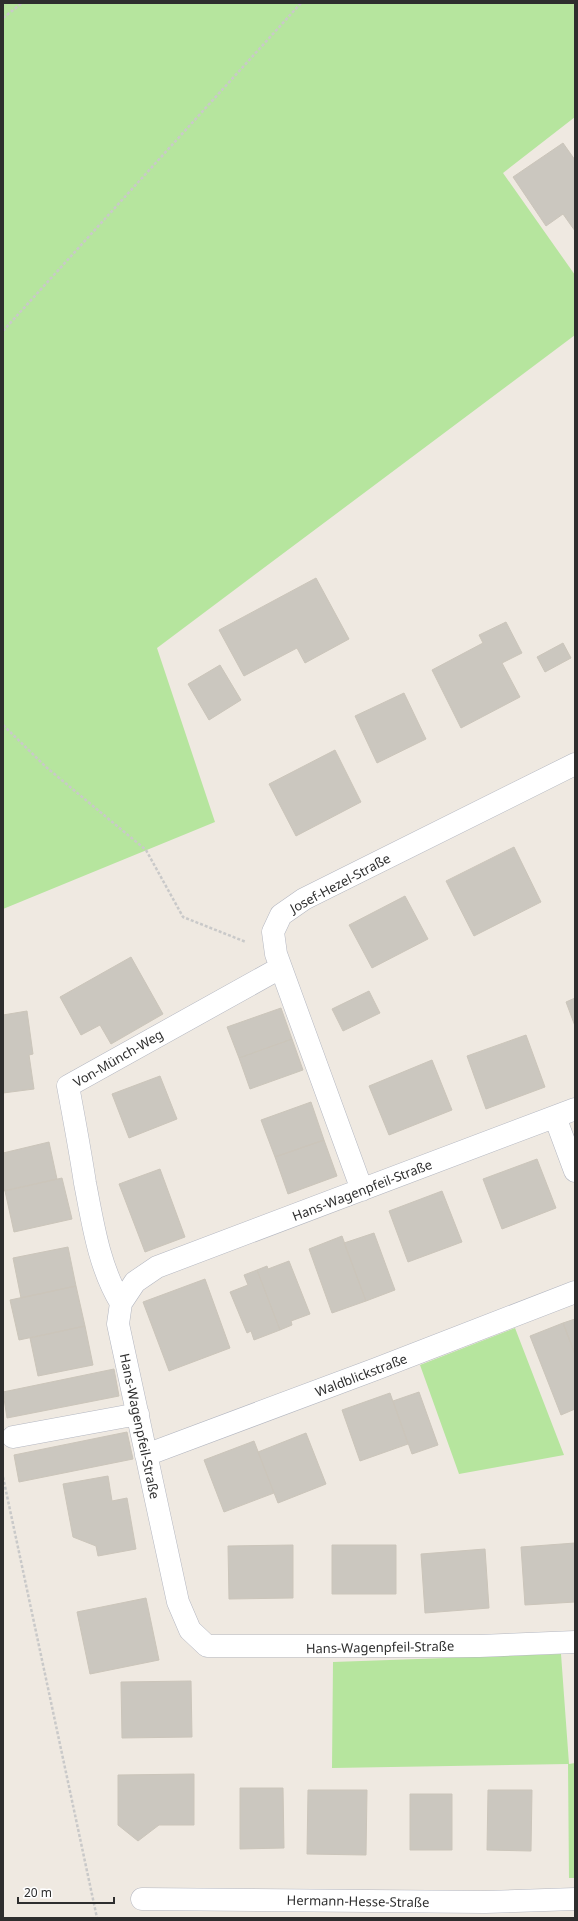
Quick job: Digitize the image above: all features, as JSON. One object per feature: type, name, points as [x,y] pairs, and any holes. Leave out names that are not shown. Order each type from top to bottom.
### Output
[{"type":"street","name":"Josef-Hezel-Straße","points":[[362,1190],[278,961],[273,932],[281,915],[304,900],[575,764]]},
{"type":"street","name":"Von-Münch-Weg","points":[[121,1303],[109,1284],[100,1255],[90,1212],[68,1086],[278,961]]},
{"type":"street","name":"Hans-Wagenpfeil-Straße","points":[[575,1109],[157,1267],[135,1282],[121,1303],[118,1324],[178,1602],[190,1630],[207,1646],[471,1646],[575,1642]]},
{"type":"street","points":[[555,1117],[575,1171]]},
{"type":"street","name":"Waldblickstraße","points":[[146,1455],[376,1370],[575,1292]]},
{"type":"street","points":[[13,1436],[138,1414]]},
{"type":"street","name":"Hermann-Hesse-Straße","points":[[142,1898],[477,1902],[575,1899]]},
{"type":"path","points":[[3,18],[22,3]]},
{"type":"path","points":[[3,331],[301,3]]},
{"type":"path","points":[[3,725],[46,768],[146,850],[183,917],[278,961]]},
{"type":"path","points":[[3,1477],[97,1918]]},
{"type":"green space","points":[[3,3],[575,3],[575,117],[503,173],[575,275],[575,335],[157,648],[215,822],[3,909]]},
{"type":"green space","points":[[515,1328],[564,1455],[459,1474],[420,1365]]},
{"type":"green space","points":[[561,1654],[569,1764],[575,1763],[575,1878],[569,1878],[568,1764],[332,1768],[333,1662]]},
{"type":"building","points":[[563,143],[575,160],[575,231],[563,214],[546,226],[513,177]]},
{"type":"building","points":[[316,578],[349,639],[305,663],[297,648],[244,676],[219,630]]},
{"type":"building","points":[[506,622],[522,653],[502,663],[520,697],[461,728],[432,670],[483,643],[479,635]]},
{"type":"building","points":[[563,643],[571,658],[545,672],[537,657]]},
{"type":"building","points":[[220,665],[241,700],[209,720],[188,684]]},
{"type":"building","points":[[404,693],[426,739],[377,763],[355,716]]},
{"type":"building","points":[[335,750],[361,802],[296,836],[269,784]]},
{"type":"building","points":[[514,847],[541,902],[474,936],[446,881]]},
{"type":"building","points":[[405,896],[428,939],[372,968],[349,925]]},
{"type":"building","points":[[131,957],[163,1014],[111,1044],[100,1025],[81,1035],[60,997]]},
{"type":"building","points":[[369,991],[380,1013],[343,1031],[332,1009]]},
{"type":"building","points":[[575,998],[575,1026],[566,1002]]},
{"type":"building","points":[[281,1008],[292,1039],[239,1058],[227,1027]]},
{"type":"building","points":[[27,1011],[33,1054],[29,1055],[34,1089],[3,1093],[3,1015]]},
{"type":"building","points":[[526,1035],[545,1087],[486,1109],[467,1056]]},
{"type":"building","points":[[292,1039],[303,1070],[250,1089],[239,1058]]},
{"type":"building","points":[[432,1060],[452,1110],[389,1135],[369,1086]]},
{"type":"building","points":[[160,1076],[177,1119],[129,1138],[112,1094]]},
{"type":"building","points":[[311,1102],[324,1140],[275,1157],[261,1120]]},
{"type":"building","points":[[324,1140],[337,1176],[288,1194],[275,1157]]},
{"type":"building","points":[[49,1142],[57,1179],[3,1191],[3,1153]]},
{"type":"building","points":[[537,1159],[556,1208],[502,1229],[483,1179]]},
{"type":"building","points":[[160,1169],[185,1237],[145,1252],[119,1184]]},
{"type":"building","points":[[62,1178],[72,1219],[14,1232],[5,1191]]},
{"type":"building","points":[[442,1191],[462,1242],[408,1262],[389,1211]]},
{"type":"building","points":[[374,1233],[395,1290],[366,1301],[344,1243]]},
{"type":"building","points":[[342,1236],[366,1301],[332,1313],[309,1249]]},
{"type":"building","points":[[68,1247],[76,1286],[21,1298],[13,1258]]},
{"type":"building","points":[[289,1261],[310,1314],[291,1321],[292,1325],[280,1330],[257,1270],[267,1266],[268,1269]]},
{"type":"building","points":[[257,1270],[280,1330],[254,1340],[251,1331],[247,1333],[230,1292],[248,1285],[244,1275]]},
{"type":"building","points":[[205,1279],[230,1348],[169,1371],[143,1302]]},
{"type":"building","points":[[76,1286],[85,1326],[19,1340],[10,1300]]},
{"type":"building","points":[[575,1319],[575,1354],[563,1323]]},
{"type":"building","points":[[563,1323],[575,1354],[575,1409],[561,1415],[530,1336]]},
{"type":"building","points":[[85,1326],[93,1365],[38,1376],[30,1338]]},
{"type":"building","points":[[114,1369],[119,1396],[7,1418],[3,1392]]},
{"type":"building","points":[[419,1392],[438,1445],[412,1454],[393,1401]]},
{"type":"building","points":[[390,1393],[408,1444],[360,1461],[342,1410]]},
{"type":"building","points":[[127,1432],[133,1459],[19,1482],[14,1455]]},
{"type":"building","points":[[306,1433],[326,1484],[278,1503],[258,1452]]},
{"type":"building","points":[[254,1441],[274,1493],[224,1512],[204,1460]]},
{"type":"building","points":[[108,1476],[112,1501],[127,1498],[136,1549],[98,1556],[96,1546],[73,1537],[63,1484]]},
{"type":"building","points":[[575,1543],[575,1602],[525,1605],[521,1547]]},
{"type":"building","points":[[293,1545],[293,1598],[229,1599],[228,1546]]},
{"type":"building","points":[[332,1545],[396,1545],[396,1594],[332,1594]]},
{"type":"building","points":[[485,1549],[489,1608],[425,1613],[421,1554]]},
{"type":"building","points":[[146,1598],[159,1660],[90,1674],[77,1612]]},
{"type":"building","points":[[191,1681],[192,1737],[122,1738],[121,1682]]},
{"type":"building","points":[[194,1774],[194,1825],[159,1825],[138,1841],[118,1825],[118,1775]]},
{"type":"building","points":[[240,1788],[283,1788],[284,1848],[240,1849]]},
{"type":"building","points":[[308,1790],[367,1790],[366,1855],[307,1854]]},
{"type":"building","points":[[488,1790],[532,1790],[531,1851],[487,1850]]},
{"type":"building","points":[[410,1794],[452,1794],[452,1850],[410,1850]]}]
